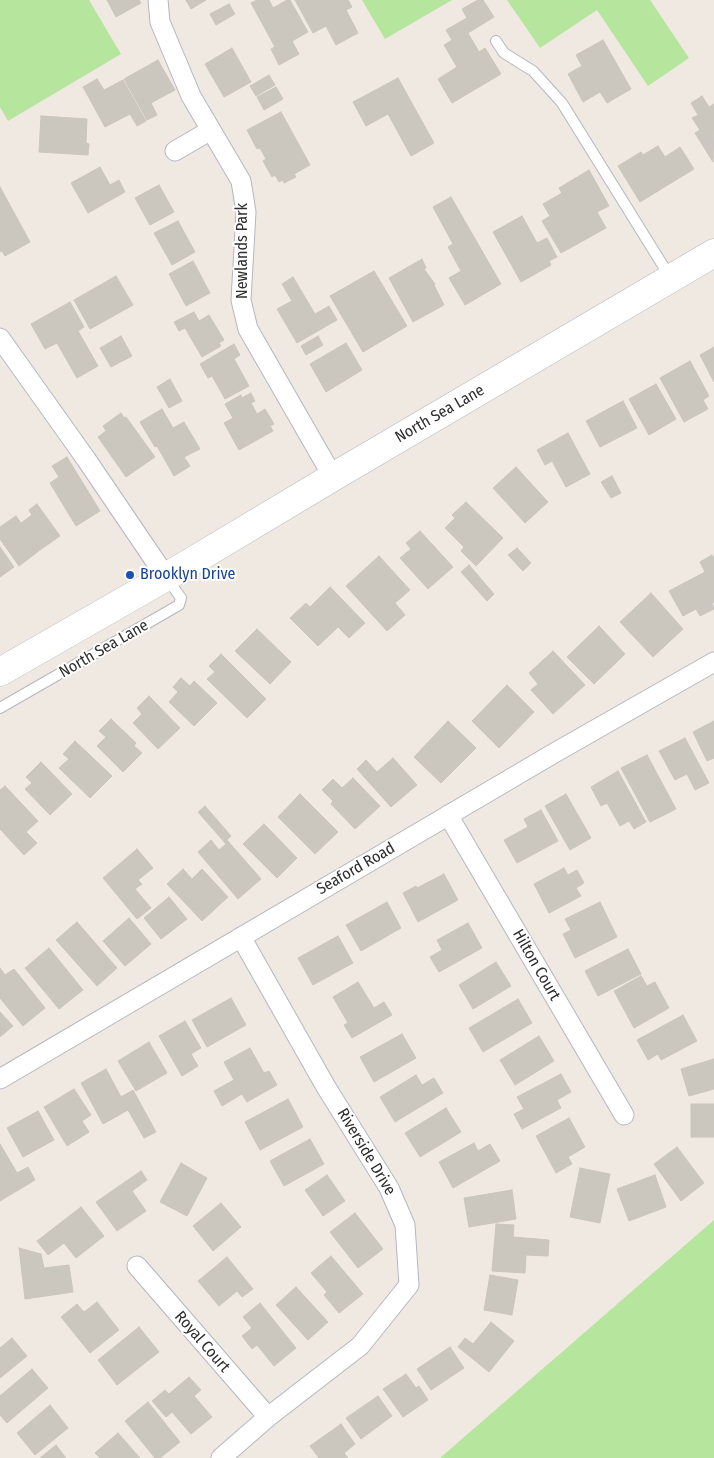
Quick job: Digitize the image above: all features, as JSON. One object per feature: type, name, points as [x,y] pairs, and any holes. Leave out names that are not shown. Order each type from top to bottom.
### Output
[{"type":"street","name":"Newlands Park","points":[[158,0],[160,22],[191,96],[241,182],[246,212],[241,300],[248,329],[333,476]]},
{"type":"street","points":[[175,151],[211,130]]},
{"type":"street","name":"North Sea Lane","points":[[0,672],[166,577],[333,476],[714,253]]},
{"type":"street","points":[[0,338],[86,458],[166,577]]},
{"type":"street","name":"Seaford Road","points":[[0,1079],[448,815],[714,662]]},
{"type":"street","name":"Hilton Court","points":[[448,815],[624,1115]]},
{"type":"street","name":"Riverside Drive","points":[[222,1458],[268,1417],[360,1346],[408,1285],[405,1225],[389,1188],[326,1087],[241,937]]},
{"type":"street","name":"Royal Court","points":[[137,1266],[268,1417]]},
{"type":"lane","points":[[496,41],[504,53],[533,71],[562,103],[670,278]]},
{"type":"lane","name":"North Sea Lane","points":[[0,708],[179,605],[181,598],[166,577]]},
{"type":"green space","points":[[0,0],[89,0],[121,54],[8,121],[0,107]]},
{"type":"green space","points":[[362,0],[452,0],[385,39]]},
{"type":"green space","points":[[507,0],[650,0],[689,58],[648,86],[597,10],[540,48]]},
{"type":"green space","points":[[714,1220],[714,1458],[440,1458]]},
{"type":"building","points":[[107,0],[139,0],[141,3],[116,17]]},
{"type":"building","points":[[186,0],[206,0],[191,9]]},
{"type":"building","points":[[257,0],[269,0],[273,8],[290,0],[308,32],[292,41],[299,54],[279,65],[271,49],[275,47],[251,3]]},
{"type":"building","points":[[295,0],[348,0],[352,7],[346,10],[358,33],[336,45],[326,26],[313,33]]},
{"type":"building","points":[[478,0],[483,0],[494,17],[468,33],[479,52],[485,48],[501,74],[452,103],[438,79],[457,67],[444,45],[452,40],[446,30],[467,18],[462,9]]},
{"type":"building","points":[[229,4],[235,14],[216,25],[210,14]]},
{"type":"building","points":[[603,40],[631,89],[607,103],[600,92],[583,102],[568,74],[582,66],[576,55]]},
{"type":"building","points":[[232,48],[251,82],[224,97],[205,64]]},
{"type":"building","points":[[158,60],[175,90],[151,103],[157,115],[147,120],[124,79]]},
{"type":"building","points":[[269,75],[275,85],[256,96],[250,86]]},
{"type":"building","points":[[398,78],[434,143],[411,156],[388,114],[366,126],[353,102]]},
{"type":"building","points":[[97,79],[104,90],[123,80],[146,121],[137,126],[130,114],[105,127],[83,87]]},
{"type":"building","points":[[276,87],[283,99],[264,110],[257,97]]},
{"type":"building","points":[[702,96],[709,107],[714,104],[714,128],[696,100]]},
{"type":"building","points":[[696,100],[714,128],[713,162],[695,133],[700,130],[692,118],[698,115],[691,103]]},
{"type":"building","points":[[281,112],[310,165],[294,174],[296,177],[284,183],[283,180],[279,182],[275,175],[272,177],[263,161],[266,159],[260,148],[257,149],[247,130]]},
{"type":"building","points":[[41,116],[87,119],[86,143],[89,144],[88,155],[39,152]]},
{"type":"building","points":[[658,146],[665,157],[680,147],[694,169],[640,202],[618,166],[641,152],[643,155]]},
{"type":"building","points":[[100,167],[110,185],[119,180],[125,192],[88,213],[71,183]]},
{"type":"building","points":[[589,170],[609,206],[597,212],[606,228],[588,238],[559,188]]},
{"type":"building","points":[[159,185],[174,212],[150,225],[135,198]]},
{"type":"building","points":[[0,187],[30,242],[5,256],[2,251],[0,252]]},
{"type":"building","points":[[562,193],[588,238],[561,253],[542,221],[550,216],[543,204]]},
{"type":"building","points":[[451,197],[501,284],[465,305],[449,278],[461,271],[448,247],[453,244],[433,207]]},
{"type":"building","points":[[522,216],[537,243],[547,238],[557,257],[549,261],[551,265],[521,282],[493,232]]},
{"type":"building","points":[[178,221],[195,252],[172,265],[154,233]]},
{"type":"building","points":[[422,259],[426,268],[424,269],[435,284],[444,305],[413,322],[389,278]]},
{"type":"building","points":[[193,261],[210,293],[186,306],[169,274]]},
{"type":"building","points":[[374,271],[407,326],[363,352],[330,296]]},
{"type":"building","points":[[116,276],[133,305],[90,329],[74,300]]},
{"type":"building","points":[[293,277],[315,314],[329,306],[337,320],[297,343],[277,309],[292,301],[282,284]]},
{"type":"building","points":[[70,302],[84,327],[78,331],[98,366],[77,378],[57,343],[45,349],[31,324]]},
{"type":"building","points":[[194,312],[199,321],[209,315],[224,340],[219,343],[221,346],[202,357],[185,328],[179,331],[174,322]]},
{"type":"building","points":[[121,336],[132,356],[111,367],[100,348]]},
{"type":"building","points":[[318,336],[323,345],[306,355],[301,346]]},
{"type":"building","points":[[346,343],[362,370],[326,392],[310,364]]},
{"type":"building","points":[[234,344],[240,355],[234,359],[249,386],[225,399],[212,376],[208,378],[200,364]]},
{"type":"building","points":[[714,347],[714,382],[700,355]]},
{"type":"building","points":[[690,361],[709,396],[703,400],[708,409],[684,422],[660,378]]},
{"type":"building","points":[[170,379],[182,401],[169,408],[157,387]]},
{"type":"building","points":[[656,384],[676,419],[649,435],[629,399]]},
{"type":"building","points":[[251,393],[255,401],[251,403],[257,414],[265,409],[274,424],[270,426],[273,431],[239,450],[224,423],[233,418],[225,404],[241,395],[242,398]]},
{"type":"building","points":[[623,401],[637,428],[600,447],[586,421]]},
{"type":"building","points":[[162,409],[173,428],[184,422],[200,449],[184,457],[190,466],[174,476],[157,446],[155,447],[140,422]]},
{"type":"building","points":[[121,413],[124,418],[126,417],[155,457],[126,477],[98,437],[106,431],[103,426]]},
{"type":"building","points":[[568,433],[590,474],[566,487],[552,461],[545,465],[537,450]]},
{"type":"building","points":[[67,457],[100,511],[76,526],[50,483],[59,477],[52,466]]},
{"type":"building","points":[[516,467],[548,502],[525,523],[493,488]]},
{"type":"building","points":[[612,476],[621,493],[611,498],[601,482]]},
{"type":"building","points":[[466,502],[503,538],[476,566],[461,551],[464,547],[445,528],[455,518],[452,515]]},
{"type":"building","points":[[37,504],[60,536],[40,550],[21,523],[32,515],[29,510]]},
{"type":"building","points":[[16,516],[40,550],[19,566],[0,539],[0,527]]},
{"type":"building","points":[[420,531],[453,567],[428,589],[400,558],[411,549],[406,543]]},
{"type":"building","points":[[0,547],[14,567],[0,577]]},
{"type":"building","points":[[517,548],[531,563],[523,571],[508,555]]},
{"type":"building","points":[[712,555],[714,558],[714,602],[712,603],[714,609],[700,616],[696,609],[683,616],[669,591],[705,572],[700,562]]},
{"type":"building","points":[[379,556],[410,590],[395,603],[405,615],[387,631],[346,586]]},
{"type":"building","points":[[469,565],[494,594],[487,601],[461,572]]},
{"type":"building","points":[[330,587],[365,623],[349,638],[338,627],[318,646],[290,618],[306,603],[310,607]]},
{"type":"building","points":[[651,593],[683,629],[653,657],[620,622]]},
{"type":"building","points":[[599,626],[625,654],[594,684],[567,657]]},
{"type":"building","points":[[257,629],[291,662],[270,684],[235,651]]},
{"type":"building","points":[[553,651],[585,685],[553,714],[531,690],[538,684],[529,673]]},
{"type":"building","points":[[221,654],[266,699],[247,718],[207,679],[215,672],[209,666]]},
{"type":"building","points":[[181,678],[190,686],[194,681],[217,703],[194,726],[169,702],[178,692],[173,687]]},
{"type":"building","points":[[507,685],[534,712],[499,748],[472,721]]},
{"type":"building","points":[[149,696],[180,728],[158,749],[133,723],[142,714],[137,708]]},
{"type":"building","points":[[111,719],[136,743],[134,746],[142,753],[123,772],[97,746],[106,737],[99,731]]},
{"type":"building","points":[[448,721],[476,748],[441,783],[414,757]]},
{"type":"building","points":[[714,721],[714,758],[707,761],[693,732]]},
{"type":"building","points":[[685,738],[709,783],[695,790],[687,774],[675,780],[659,751]]},
{"type":"building","points":[[75,741],[112,776],[90,798],[59,768],[69,759],[63,754]]},
{"type":"building","points":[[647,755],[676,809],[650,822],[621,768]]},
{"type":"building","points":[[393,758],[417,785],[391,807],[357,769],[366,760],[377,772]]},
{"type":"building","points":[[41,762],[72,794],[50,815],[25,789],[32,783],[26,777]]},
{"type":"building","points":[[618,771],[646,822],[634,829],[629,821],[620,826],[607,803],[601,806],[591,787]]},
{"type":"building","points":[[353,778],[380,806],[355,829],[331,804],[333,801],[322,790],[333,779],[342,788]]},
{"type":"building","points":[[5,786],[38,821],[26,832],[37,843],[24,855],[0,829],[0,790]]},
{"type":"building","points":[[300,794],[338,832],[315,854],[278,817]]},
{"type":"building","points":[[566,794],[591,838],[570,850],[545,806]]},
{"type":"building","points":[[205,806],[231,836],[227,840],[261,879],[238,899],[198,852],[211,840],[219,850],[226,844],[198,812]]},
{"type":"building","points":[[541,810],[558,841],[517,863],[504,840],[528,827],[524,819]]},
{"type":"building","points":[[264,824],[297,858],[277,878],[243,844]]},
{"type":"building","points":[[137,849],[153,868],[138,880],[142,884],[135,889],[151,908],[137,919],[103,878]]},
{"type":"building","points":[[564,868],[568,875],[577,870],[584,883],[576,888],[581,896],[549,913],[534,884]]},
{"type":"building","points":[[183,869],[192,879],[202,869],[228,897],[202,921],[167,884]]},
{"type":"building","points":[[444,874],[458,900],[418,922],[403,893]]},
{"type":"building","points":[[169,897],[187,919],[161,939],[144,918]]},
{"type":"building","points":[[387,902],[401,928],[361,951],[346,925]]},
{"type":"building","points":[[600,902],[617,937],[575,958],[563,934],[571,930],[565,919]]},
{"type":"building","points":[[129,918],[151,944],[125,966],[103,941]]},
{"type":"building","points":[[77,922],[117,968],[97,986],[56,940]]},
{"type":"building","points":[[468,923],[482,948],[439,972],[430,957],[442,950],[437,940]]},
{"type":"building","points":[[338,936],[353,963],[313,985],[298,958]]},
{"type":"building","points":[[49,948],[83,990],[59,1009],[25,968]]},
{"type":"building","points":[[628,949],[641,974],[598,996],[585,971]]},
{"type":"building","points":[[496,962],[511,986],[473,1009],[459,985]]},
{"type":"building","points":[[0,968],[5,975],[14,969],[45,1008],[23,1026],[0,998]]},
{"type":"building","points":[[641,976],[647,986],[655,982],[669,1008],[634,1028],[614,991]]},
{"type":"building","points":[[358,982],[374,1008],[384,1002],[392,1015],[352,1038],[344,1025],[348,1023],[333,997]]},
{"type":"building","points":[[231,998],[246,1025],[207,1047],[192,1020]]},
{"type":"building","points":[[518,999],[532,1023],[483,1052],[469,1028]]},
{"type":"building","points":[[0,1012],[13,1026],[0,1037]]},
{"type":"building","points":[[683,1015],[697,1041],[661,1060],[658,1054],[648,1060],[637,1040]]},
{"type":"building","points":[[185,1021],[201,1048],[191,1054],[198,1066],[182,1076],[159,1036]]},
{"type":"building","points":[[402,1034],[416,1058],[374,1082],[360,1057]]},
{"type":"building","points":[[539,1036],[554,1061],[515,1085],[500,1060]]},
{"type":"building","points":[[149,1042],[167,1073],[136,1091],[118,1061]]},
{"type":"building","points":[[250,1048],[264,1073],[269,1071],[277,1085],[247,1102],[242,1094],[222,1106],[214,1091],[234,1080],[224,1062]]},
{"type":"building","points":[[714,1059],[714,1089],[689,1096],[681,1069]]},
{"type":"building","points":[[106,1069],[121,1097],[133,1090],[156,1132],[144,1138],[128,1110],[103,1124],[81,1083]]},
{"type":"building","points":[[561,1074],[571,1092],[557,1100],[561,1108],[522,1129],[514,1114],[524,1109],[517,1097]]},
{"type":"building","points":[[416,1075],[422,1085],[434,1078],[443,1093],[395,1122],[380,1097]]},
{"type":"building","points":[[74,1089],[91,1115],[82,1121],[89,1132],[67,1146],[44,1107]]},
{"type":"building","points":[[288,1099],[303,1127],[260,1150],[245,1122]]},
{"type":"building","points":[[691,1104],[714,1104],[714,1137],[691,1137]]},
{"type":"building","points":[[446,1108],[461,1132],[420,1157],[405,1133]]},
{"type":"building","points":[[38,1111],[54,1140],[23,1157],[7,1128]]},
{"type":"building","points":[[569,1118],[585,1147],[568,1157],[572,1164],[556,1173],[536,1136]]},
{"type":"building","points":[[310,1139],[324,1164],[284,1186],[270,1161]]},
{"type":"building","points":[[474,1143],[478,1151],[490,1144],[500,1161],[453,1188],[439,1162]]},
{"type":"building","points":[[0,1144],[17,1173],[28,1167],[35,1180],[0,1201]]},
{"type":"building","points":[[677,1147],[704,1183],[681,1201],[654,1164]]},
{"type":"building","points":[[181,1163],[207,1178],[187,1216],[160,1202]]},
{"type":"building","points":[[580,1168],[610,1174],[600,1223],[570,1217]]},
{"type":"building","points":[[141,1171],[147,1180],[132,1191],[146,1211],[117,1231],[96,1202]]},
{"type":"building","points":[[327,1175],[345,1201],[323,1216],[305,1190]]},
{"type":"building","points":[[655,1175],[666,1207],[629,1221],[617,1189]]},
{"type":"building","points":[[512,1190],[516,1219],[469,1227],[464,1198]]},
{"type":"building","points":[[221,1203],[241,1227],[213,1251],[193,1226]]},
{"type":"building","points":[[81,1207],[104,1236],[76,1258],[64,1243],[48,1255],[37,1241]]},
{"type":"building","points":[[355,1213],[383,1249],[358,1268],[330,1232]]},
{"type":"building","points":[[496,1224],[514,1225],[513,1237],[549,1240],[548,1256],[526,1255],[525,1273],[492,1271]]},
{"type":"building","points":[[19,1248],[41,1254],[44,1268],[69,1265],[73,1292],[25,1299]]},
{"type":"building","points":[[331,1256],[363,1294],[339,1313],[324,1295],[327,1292],[311,1273]]},
{"type":"building","points":[[227,1257],[253,1289],[242,1297],[237,1291],[219,1306],[198,1281]]},
{"type":"building","points":[[490,1275],[518,1280],[512,1315],[484,1310]]},
{"type":"building","points":[[296,1287],[328,1322],[308,1340],[276,1305]]},
{"type":"building","points":[[97,1302],[119,1330],[90,1353],[61,1317],[77,1304],[84,1312]]},
{"type":"building","points":[[260,1303],[296,1348],[274,1366],[257,1345],[252,1349],[242,1336],[252,1328],[243,1317]]},
{"type":"building","points":[[491,1322],[514,1341],[489,1372],[458,1347],[465,1338],[473,1344]]},
{"type":"building","points":[[139,1327],[159,1352],[117,1385],[98,1360]]},
{"type":"building","points":[[12,1338],[27,1356],[0,1378],[0,1348]]},
{"type":"building","points":[[450,1347],[464,1368],[431,1390],[417,1369]]},
{"type":"building","points":[[32,1369],[48,1388],[7,1423],[0,1415],[0,1396]]},
{"type":"building","points":[[406,1374],[416,1388],[419,1386],[428,1400],[403,1417],[383,1389]]},
{"type":"building","points":[[189,1377],[201,1390],[194,1396],[212,1417],[191,1434],[172,1412],[166,1417],[152,1401],[165,1390],[169,1394]]},
{"type":"building","points":[[378,1396],[392,1416],[361,1439],[346,1418]]},
{"type":"building","points":[[148,1402],[180,1442],[160,1458],[155,1458],[125,1421]]},
{"type":"building","points":[[50,1405],[68,1428],[35,1455],[17,1433]]},
{"type":"building","points":[[341,1424],[355,1444],[344,1453],[348,1458],[319,1458],[310,1446]]},
{"type":"building","points":[[118,1433],[140,1458],[100,1458],[95,1453]]},
{"type":"building","points":[[56,1445],[66,1458],[40,1458]]},
{"type":"place","name":"Brooklyn Drive","points":[[130,575]]}]
